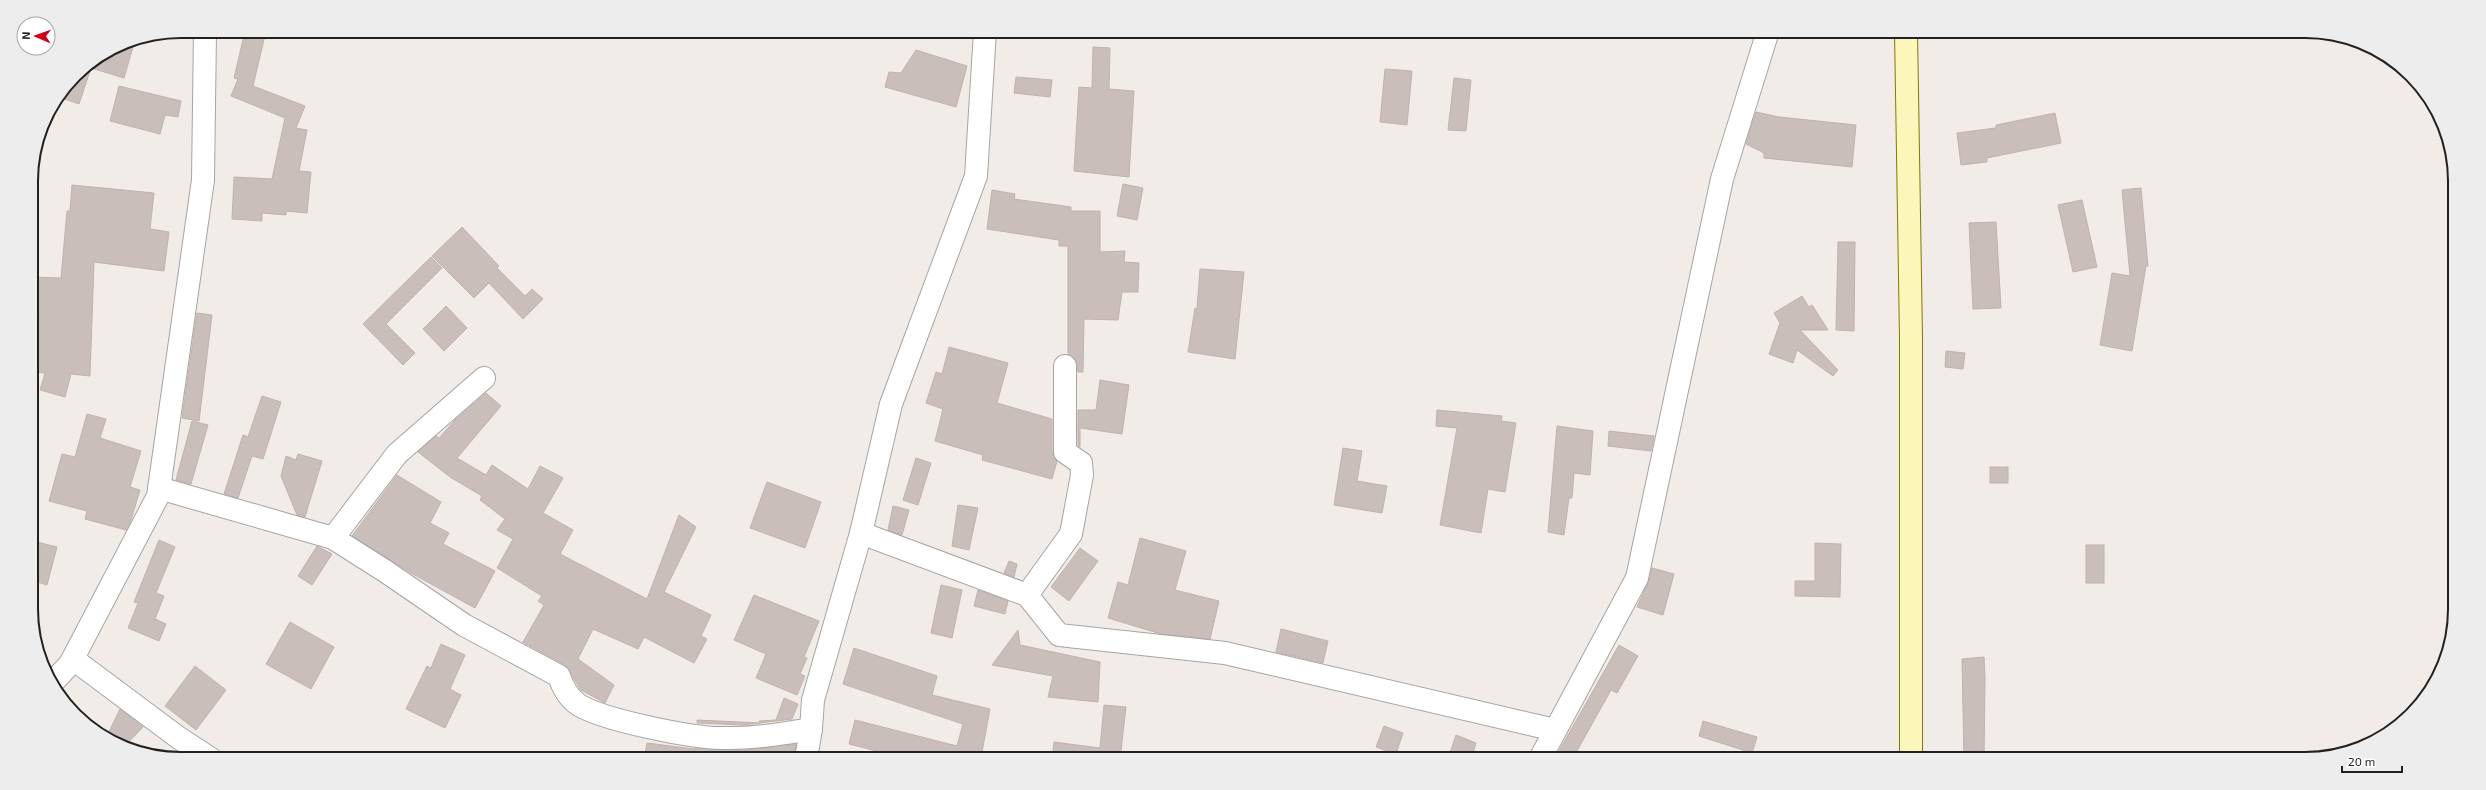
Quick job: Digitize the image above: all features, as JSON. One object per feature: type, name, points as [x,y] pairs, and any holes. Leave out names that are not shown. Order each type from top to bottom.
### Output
[{"type":"main road","points":[[1906,38],[1911,338],[1912,752]]},
{"type":"street","points":[[56,679],[73,659],[158,496],[203,180],[205,38]]},
{"type":"street","points":[[807,752],[811,729],[813,700],[861,533],[891,404],[976,176],[985,38]]},
{"type":"street","points":[[1543,752],[1638,578],[1722,179],[1766,38]]},
{"type":"street","points":[[1027,595],[1071,534],[1082,475],[1081,463],[1065,452],[1065,366]]},
{"type":"street","points":[[333,538],[397,454],[484,378]]},
{"type":"street","points":[[159,488],[333,538],[385,571],[464,625],[559,676],[563,690],[579,705],[606,716],[676,732],[719,738],[763,738],[811,729]]},
{"type":"street","points":[[861,533],[1027,595],[1059,635],[1225,653],[1554,730]]},
{"type":"street","points":[[73,659],[179,738],[200,752]]},
{"type":"building","points":[[243,38],[264,38],[253,86],[305,106],[296,128],[307,130],[299,171],[311,172],[307,213],[286,211],[286,215],[262,213],[262,221],[232,219],[234,177],[272,179],[285,118],[231,96],[238,79],[234,78]]},
{"type":"building","points":[[133,47],[124,78],[93,69],[109,57]]},
{"type":"building","points":[[1093,47],[1110,48],[1109,89],[1134,91],[1129,177],[1074,171],[1079,87],[1092,88]]},
{"type":"building","points":[[916,50],[967,66],[956,107],[885,87],[889,72],[901,73]]},
{"type":"building","points":[[1385,69],[1412,71],[1407,125],[1380,122]]},
{"type":"building","points":[[90,71],[79,104],[64,99],[73,87]]},
{"type":"building","points":[[1016,77],[1052,80],[1050,97],[1014,93]]},
{"type":"building","points":[[1454,78],[1471,80],[1466,131],[1448,130]]},
{"type":"building","points":[[119,86],[181,101],[178,117],[165,115],[160,134],[110,121]]},
{"type":"building","points":[[1756,112],[1779,117],[1856,125],[1852,167],[1764,158],[1764,153],[1746,144]]},
{"type":"building","points":[[2055,113],[2061,143],[1987,158],[1987,162],[1961,165],[1957,133],[1996,128],[1996,125]]},
{"type":"building","points":[[1123,184],[1143,188],[1137,220],[1117,216]]},
{"type":"building","points":[[72,185],[154,193],[150,229],[169,232],[164,271],[94,262],[90,376],[71,374],[65,397],[40,390],[45,373],[38,372],[38,277],[61,278],[67,211],[70,211]]},
{"type":"building","points":[[2141,188],[2148,266],[2146,266],[2132,351],[2100,345],[2112,273],[2130,276],[2122,190]]},
{"type":"building","points":[[992,190],[1015,194],[1014,199],[1071,207],[1071,211],[1100,211],[1100,252],[1125,251],[1124,262],[1139,263],[1138,292],[1122,292],[1118,320],[1084,319],[1083,372],[1078,372],[1076,360],[1068,354],[1068,246],[1059,246],[1059,240],[987,229]]},
{"type":"building","points":[[2082,200],[2097,267],[2073,272],[2058,205]]},
{"type":"building","points":[[1996,222],[2001,308],[1973,309],[1969,223]]},
{"type":"building","points":[[462,227],[499,266],[497,268],[525,296],[532,289],[543,299],[523,319],[489,283],[474,298],[432,256]]},
{"type":"building","points":[[1838,242],[1855,242],[1854,331],[1836,330]]},
{"type":"building","points":[[431,257],[442,268],[386,324],[415,353],[403,365],[363,324]]},
{"type":"building","points":[[1200,269],[1244,272],[1235,359],[1188,352],[1195,308],[1197,309]]},
{"type":"building","points":[[1802,296],[1809,307],[1812,305],[1828,330],[1800,330],[1838,370],[1833,376],[1797,350],[1793,363],[1769,354],[1780,323],[1774,313]]},
{"type":"building","points":[[446,306],[467,328],[444,351],[423,329]]},
{"type":"building","points":[[197,313],[212,315],[199,421],[182,418]]},
{"type":"building","points":[[949,347],[1008,363],[997,403],[1052,419],[1052,452],[1057,461],[1052,479],[982,460],[983,455],[935,441],[943,409],[926,403],[936,372],[942,374]]},
{"type":"building","points":[[1946,351],[1965,353],[1963,369],[1945,367]]},
{"type":"building","points":[[1100,380],[1129,385],[1122,434],[1080,428],[1080,447],[1078,445],[1078,410],[1096,410]]},
{"type":"building","points":[[486,393],[501,406],[457,458],[486,475],[492,465],[528,489],[540,466],[563,478],[543,513],[573,530],[560,554],[647,599],[679,515],[696,527],[664,592],[711,615],[701,636],[707,639],[694,663],[644,637],[638,649],[593,629],[578,659],[614,685],[605,703],[581,690],[565,665],[523,642],[544,605],[538,601],[542,596],[497,568],[513,539],[497,530],[505,519],[480,500],[482,496],[450,477],[418,452],[436,436],[439,438],[455,420]]},
{"type":"building","points":[[262,396],[281,402],[263,459],[252,456],[238,498],[224,494],[243,435],[248,437]]},
{"type":"building","points":[[1437,410],[1502,416],[1501,421],[1516,423],[1505,492],[1488,489],[1481,533],[1440,525],[1457,428],[1436,426]]},
{"type":"building","points":[[87,414],[106,419],[100,438],[141,451],[130,487],[140,490],[131,520],[126,530],[85,519],[87,511],[49,501],[62,454],[75,457]]},
{"type":"building","points":[[192,421],[208,425],[191,484],[176,480]]},
{"type":"building","points":[[1557,426],[1593,431],[1590,475],[1574,473],[1572,498],[1569,498],[1564,535],[1548,532]]},
{"type":"building","points":[[1609,431],[1654,436],[1651,451],[1608,446]]},
{"type":"building","points":[[1343,448],[1362,451],[1357,481],[1387,486],[1382,513],[1334,505]]},
{"type":"building","points":[[298,454],[322,461],[305,517],[297,515],[281,476],[286,456],[296,460]]},
{"type":"building","points":[[916,458],[931,463],[918,505],[903,500]]},
{"type":"building","points":[[1990,467],[2008,467],[2008,483],[1990,483]]},
{"type":"building","points":[[397,475],[441,502],[430,523],[449,533],[443,544],[495,571],[475,608],[411,573],[352,536]]},
{"type":"building","points":[[767,482],[821,502],[805,548],[750,528]]},
{"type":"building","points":[[958,505],[978,508],[969,550],[952,546]]},
{"type":"building","points":[[893,506],[909,510],[902,535],[888,530]]},
{"type":"building","points":[[1140,538],[1186,551],[1175,590],[1219,601],[1210,639],[1161,634],[1108,618],[1118,582],[1128,585]]},
{"type":"building","points":[[159,540],[175,547],[156,593],[164,596],[155,619],[166,624],[159,641],[128,628],[138,603],[134,602]]},
{"type":"building","points":[[38,542],[57,547],[47,585],[38,582]]},
{"type":"building","points":[[1815,543],[1841,544],[1840,597],[1795,596],[1795,581],[1815,581]]},
{"type":"building","points":[[2086,545],[2104,545],[2104,583],[2086,583]]},
{"type":"building","points":[[317,546],[332,554],[312,585],[298,576]]},
{"type":"building","points":[[1080,548],[1098,561],[1069,601],[1051,587]]},
{"type":"building","points":[[1009,561],[1017,564],[1014,577],[1004,573]]},
{"type":"building","points":[[1652,568],[1674,574],[1663,615],[1637,607],[1649,581]]},
{"type":"building","points":[[941,585],[962,590],[952,638],[931,633]]},
{"type":"building","points":[[978,590],[1008,601],[1005,614],[974,606]]},
{"type":"building","points":[[754,595],[819,621],[804,657],[807,658],[800,674],[805,676],[797,695],[756,678],[766,654],[734,640]]},
{"type":"building","points":[[290,622],[334,647],[311,689],[266,664]]},
{"type":"building","points":[[1281,629],[1328,641],[1323,663],[1276,652]]},
{"type":"building","points":[[1018,630],[1020,645],[1100,662],[1098,702],[1048,697],[1053,676],[992,665]]},
{"type":"building","points":[[441,644],[465,655],[450,689],[461,695],[445,728],[406,709],[427,666],[431,668]]},
{"type":"building","points":[[1619,645],[1638,656],[1617,693],[1611,690],[1576,752],[1559,751]]},
{"type":"building","points":[[854,648],[937,676],[932,695],[990,709],[982,752],[880,752],[849,744],[855,720],[957,746],[963,724],[843,684]]},
{"type":"building","points":[[1984,657],[1984,752],[1964,752],[1962,659]]},
{"type":"building","points":[[195,666],[226,690],[196,730],[165,706]]},
{"type":"building","points":[[784,698],[798,704],[792,719],[760,723],[759,721],[776,720]]},
{"type":"building","points":[[1104,705],[1126,707],[1121,752],[1053,752],[1054,742],[1100,748]]},
{"type":"building","points":[[120,709],[143,727],[129,742],[109,733]]},
{"type":"building","points":[[697,720],[760,723],[743,725],[697,723]]},
{"type":"building","points":[[1703,721],[1757,737],[1752,752],[1749,752],[1699,736]]},
{"type":"building","points":[[1384,726],[1403,733],[1397,752],[1390,752],[1376,747]]},
{"type":"building","points":[[1456,735],[1476,743],[1473,752],[1450,752]]},
{"type":"building","points":[[647,743],[694,749],[694,752],[645,752]]},
{"type":"building","points":[[796,744],[795,752],[695,752],[695,748],[744,750]]}]
